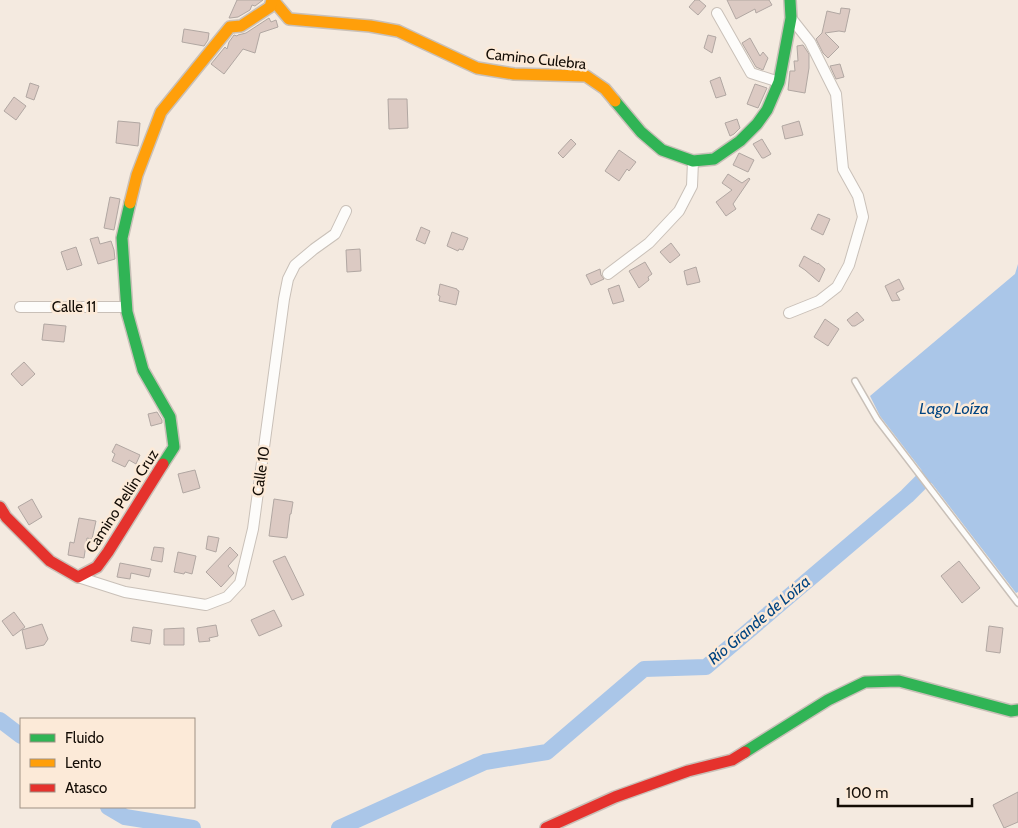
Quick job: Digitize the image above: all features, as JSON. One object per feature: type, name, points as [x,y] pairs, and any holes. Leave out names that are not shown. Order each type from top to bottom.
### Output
[{"type":"street","name":"Camino Culebra","points":[[273,0],[289,19],[370,26],[398,31],[477,68],[514,74],[586,76],[605,89],[641,132],[662,150],[693,161],[714,159],[746,135],[767,110],[779,82],[791,18],[790,0]]},
{"type":"street","name":"Camino Pellín Cruz","points":[[78,578],[97,567],[108,552],[174,447],[170,417],[143,370],[127,308],[122,238],[136,175],[161,112],[230,27],[241,26],[270,7],[273,0]]},
{"type":"street","points":[[717,13],[751,73],[779,82]]},
{"type":"street","points":[[789,313],[819,301],[837,287],[849,265],[863,217],[858,196],[842,169],[836,94],[810,42],[791,18]]},
{"type":"street","points":[[608,274],[649,243],[679,211],[692,186],[693,161]]},
{"type":"street","name":"Calle 10","points":[[78,578],[125,592],[206,605],[227,597],[240,583],[253,529],[288,279],[295,265],[335,234],[346,211]]},
{"type":"street","name":"Calle 11","points":[[20,307],[127,308]]},
{"type":"street","points":[[0,507],[6,517],[50,561],[78,578]]},
{"type":"street","points":[[546,828],[616,797],[688,770],[732,760],[828,700],[865,682],[899,680],[1011,711],[1018,710]]},
{"type":"lane","points":[[855,381],[877,419],[1018,604]]},
{"type":"water","name":"Lago Loíza","points":[[1018,264],[1018,592],[1016,593],[880,416],[870,396],[1015,274]]},
{"type":"building","points":[[237,0],[263,0],[255,6],[252,5],[250,10],[238,17],[229,18]]},
{"type":"building","points":[[695,0],[699,0],[706,6],[698,15],[689,7]]},
{"type":"building","points":[[727,0],[769,0],[772,5],[756,13],[755,9],[736,19]]},
{"type":"building","points":[[841,8],[850,9],[845,32],[825,33],[839,47],[828,58],[823,53],[816,39],[822,33],[827,11],[840,14]]},
{"type":"building","points":[[269,18],[271,22],[276,20],[278,27],[260,33],[255,53],[243,49],[224,74],[211,64],[225,47],[227,49],[234,35],[246,33]]},
{"type":"building","points":[[184,29],[209,33],[208,40],[204,46],[182,42]]},
{"type":"building","points":[[708,35],[716,37],[712,53],[704,48]]},
{"type":"building","points":[[750,38],[760,56],[763,52],[768,58],[763,70],[756,67],[742,43]]},
{"type":"building","points":[[803,45],[809,54],[805,93],[788,90],[790,71],[795,71],[794,61],[798,61],[797,46]]},
{"type":"building","points":[[840,64],[844,77],[836,79],[830,66]]},
{"type":"building","points":[[720,77],[726,95],[716,98],[710,81]]},
{"type":"building","points":[[30,83],[39,86],[34,100],[26,97]]},
{"type":"building","points":[[755,84],[767,88],[758,108],[747,104]]},
{"type":"building","points":[[14,97],[26,106],[16,120],[4,111]]},
{"type":"building","points":[[388,99],[407,99],[408,128],[389,129]]},
{"type":"building","points":[[737,119],[740,128],[730,136],[725,123]]},
{"type":"building","points":[[118,121],[140,123],[138,146],[116,143]]},
{"type":"building","points":[[799,121],[803,135],[785,139],[782,126]]},
{"type":"building","points":[[571,139],[576,144],[563,158],[558,153]]},
{"type":"building","points":[[762,139],[771,154],[764,158],[762,158],[753,144]]},
{"type":"building","points":[[619,150],[636,162],[629,171],[627,169],[619,181],[605,171]]},
{"type":"building","points":[[739,153],[754,160],[748,172],[733,165]]},
{"type":"building","points":[[728,174],[742,183],[750,179],[733,204],[736,209],[726,216],[716,202],[732,190],[722,183]]},
{"type":"building","points":[[110,197],[120,199],[114,230],[104,228]]},
{"type":"building","points":[[818,214],[830,219],[823,235],[811,229]]},
{"type":"building","points":[[421,227],[430,231],[425,244],[416,240]]},
{"type":"building","points":[[452,232],[468,238],[463,250],[459,249],[458,251],[447,246]]},
{"type":"building","points":[[98,237],[100,244],[111,241],[115,259],[98,264],[90,239]]},
{"type":"building","points":[[671,243],[680,255],[670,263],[660,252]]},
{"type":"building","points":[[76,247],[82,265],[67,270],[61,252]]},
{"type":"building","points":[[360,249],[361,271],[347,272],[346,250]]},
{"type":"building","points":[[804,256],[825,269],[819,282],[799,266]]},
{"type":"building","points":[[645,262],[652,274],[648,277],[649,280],[639,288],[629,271]]},
{"type":"building","points":[[696,267],[700,282],[687,285],[684,271]]},
{"type":"building","points":[[600,269],[604,279],[591,285],[586,275]]},
{"type":"building","points":[[899,279],[904,289],[896,293],[900,300],[892,301],[885,286]]},
{"type":"building","points":[[440,284],[459,291],[456,305],[439,301]]},
{"type":"building","points":[[619,285],[624,301],[613,304],[608,289]]},
{"type":"building","points":[[857,312],[864,320],[852,326],[847,320]]},
{"type":"building","points":[[825,319],[839,329],[828,346],[814,337]]},
{"type":"building","points":[[44,324],[66,326],[64,342],[42,340]]},
{"type":"building","points":[[24,362],[35,374],[22,386],[11,374]]},
{"type":"building","points":[[157,412],[162,423],[151,426],[148,414]]},
{"type":"building","points":[[116,444],[140,455],[136,464],[129,460],[125,467],[112,461],[115,454],[112,452]]},
{"type":"building","points":[[195,470],[200,488],[183,493],[178,474]]},
{"type":"building","points":[[32,499],[42,517],[29,525],[18,507]]},
{"type":"building","points":[[274,499],[293,502],[287,538],[269,536]]},
{"type":"building","points":[[79,518],[96,521],[92,539],[87,538],[84,558],[68,555],[70,542],[74,543]]},
{"type":"building","points":[[208,536],[219,538],[216,552],[206,549]]},
{"type":"building","points":[[154,547],[164,548],[162,562],[151,560]]},
{"type":"building","points":[[230,547],[238,555],[228,566],[234,573],[221,587],[206,572]]},
{"type":"building","points":[[178,552],[196,556],[192,574],[174,572]]},
{"type":"building","points":[[285,556],[304,595],[292,600],[273,561]]},
{"type":"building","points":[[959,561],[980,588],[962,603],[941,576]]},
{"type":"building","points":[[120,563],[151,569],[149,577],[131,573],[130,579],[117,577]]},
{"type":"building","points":[[274,610],[282,626],[259,636],[251,620]]},
{"type":"building","points":[[14,612],[25,627],[13,636],[2,621]]},
{"type":"building","points":[[42,624],[48,639],[44,645],[26,649],[22,630]]},
{"type":"building","points":[[216,625],[218,636],[209,638],[210,641],[199,642],[197,628]]},
{"type":"building","points":[[989,626],[1003,628],[1000,653],[986,651]]},
{"type":"building","points":[[133,627],[152,630],[150,644],[131,641]]},
{"type":"building","points":[[184,628],[184,645],[164,645],[164,629]]},
{"type":"building","points":[[1018,792],[1018,822],[1004,828],[993,805]]},
{"type":"waterway","name":"Río Grande de Loíza","points":[[339,828],[485,762],[547,752],[644,669],[706,667],[907,496],[926,477],[939,468]]},
{"type":"waterway","name":"Río Grande de Loíza","points":[[0,720],[20,735]]},
{"type":"waterway","name":"Río Grande de Loíza","points":[[110,808],[125,817],[193,828]]},
{"type":"traffic: fast","points":[[615,101],[641,132],[662,150],[693,161],[714,159],[740,141],[757,124],[767,110],[779,82],[791,18],[790,0]]},
{"type":"traffic: fast","points":[[130,203],[122,238],[127,312],[143,370],[170,417],[174,447],[163,464]]},
{"type":"traffic: fast","points":[[745,752],[828,700],[865,682],[899,681],[1011,711],[1018,710]]},
{"type":"traffic: slow","points":[[130,203],[137,175],[161,112],[230,27],[241,26],[270,7],[272,0]]},
{"type":"traffic: slow","points":[[273,0],[289,19],[370,26],[398,31],[477,68],[514,74],[586,76],[605,89],[615,101]]},
{"type":"traffic: jam","points":[[0,507],[6,517],[50,561],[78,577],[97,567],[163,464]]},
{"type":"traffic: jam","points":[[546,828],[615,797],[688,771],[732,760],[745,752]]}]
